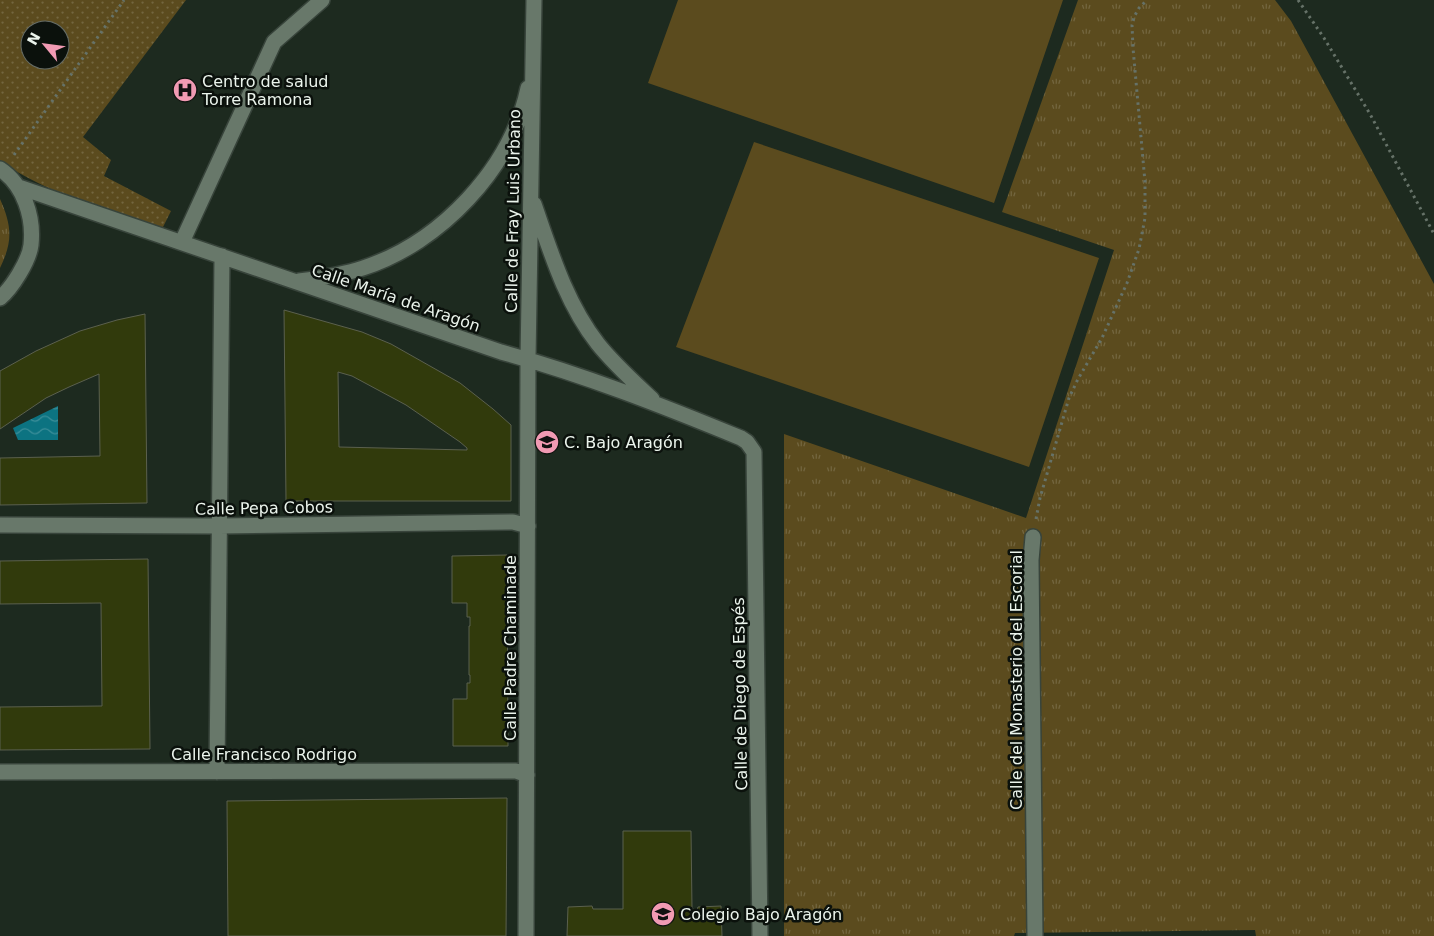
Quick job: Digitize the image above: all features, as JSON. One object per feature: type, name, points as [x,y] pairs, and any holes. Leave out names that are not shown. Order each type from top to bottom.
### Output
[{"type":"street","points":[[182,242],[274,42],[322,0]]},
{"type":"street","name":"Calle de Fray Luis Urbano","points":[[528,359],[534,0]]},
{"type":"street","name":"Calle de Fray Luis Urbano","points":[[294,282],[330,277],[364,268],[396,254],[427,236],[454,214],[478,188],[499,159],[515,129],[526,96],[534,62]]},
{"type":"street","points":[[0,170],[8,174],[19,187],[32,226],[31,247],[21,270],[8,291],[0,298]]},
{"type":"street","name":"Calle María de Aragón","points":[[19,187],[657,404],[741,438],[747,442],[754,452]]},
{"type":"street","points":[[531,193],[565,290],[582,319],[598,343],[616,364],[657,404]]},
{"type":"street","points":[[216,772],[222,256]]},
{"type":"street","name":"Calle Padre Chaminade","points":[[526,936],[528,359]]},
{"type":"street","name":"Calle de Diego de Espés","points":[[754,452],[760,936]]},
{"type":"street","name":"Calle Pepa Cobos","points":[[0,525],[219,526],[514,522],[528,526]]},
{"type":"street","name":"Calle del Monasterio del Escorial","points":[[1033,537],[1031,560],[1035,936]]},
{"type":"street","name":"Calle Francisco Rodrigo","points":[[0,772],[516,771],[527,775]]},
{"type":"path","points":[[14,155],[124,0]]},
{"type":"path","name":"Calle del Monasterio del Escorial","points":[[1033,537],[1040,498],[1069,398],[1102,338],[1127,283],[1139,249],[1145,218],[1145,182],[1132,25],[1139,8],[1147,0]]},
{"type":"path","points":[[1298,0],[1324,38],[1370,114],[1434,234]]},
{"type":"green space","points":[[0,0],[186,0],[83,137],[111,160],[104,176],[171,211],[161,231],[99,209],[19,173],[0,161]]},
{"type":"green space","points":[[678,0],[1063,0],[994,203],[648,83]]},
{"type":"green space","points":[[1078,0],[1275,0],[1291,21],[1434,284],[1434,936],[1256,936],[1255,930],[1015,933],[1014,936],[784,936],[784,434],[1026,518],[1114,250],[1002,212]]},
{"type":"green space","points":[[754,142],[1099,258],[1029,467],[676,347]]},
{"type":"green space","points":[[0,199],[9,226],[9,241],[0,268]]},
{"type":"water","points":[[58,406],[58,440],[18,440],[13,428]]},
{"type":"building","points":[[284,310],[362,332],[391,344],[460,383],[511,425],[511,501],[286,501]],"holes":[[[338,372],[352,376],[406,405],[460,442],[467,450],[339,447]]]},
{"type":"building","points":[[145,314],[147,503],[0,505],[0,458],[100,456],[99,374],[46,398],[0,429],[0,371],[36,351],[80,331]]},
{"type":"building","points":[[507,555],[508,746],[453,746],[453,699],[467,699],[467,683],[470,683],[470,617],[467,617],[467,603],[452,603],[452,556]]},
{"type":"building","points":[[148,559],[150,749],[0,750],[0,707],[102,706],[101,603],[0,604],[0,561]]},
{"type":"building","points":[[507,798],[506,936],[228,936],[227,801]]},
{"type":"building","points":[[623,831],[691,831],[692,909],[697,910],[698,907],[721,906],[722,936],[567,936],[568,907],[592,906],[593,909],[623,909]]},
{"type":"place","name":"Centro de salud Torre Ramona","points":[[185,90]]},
{"type":"place","name":"C. Bajo Aragón","points":[[547,442]]},
{"type":"place","name":"Colegio Bajo Aragón","points":[[663,914]]}]
